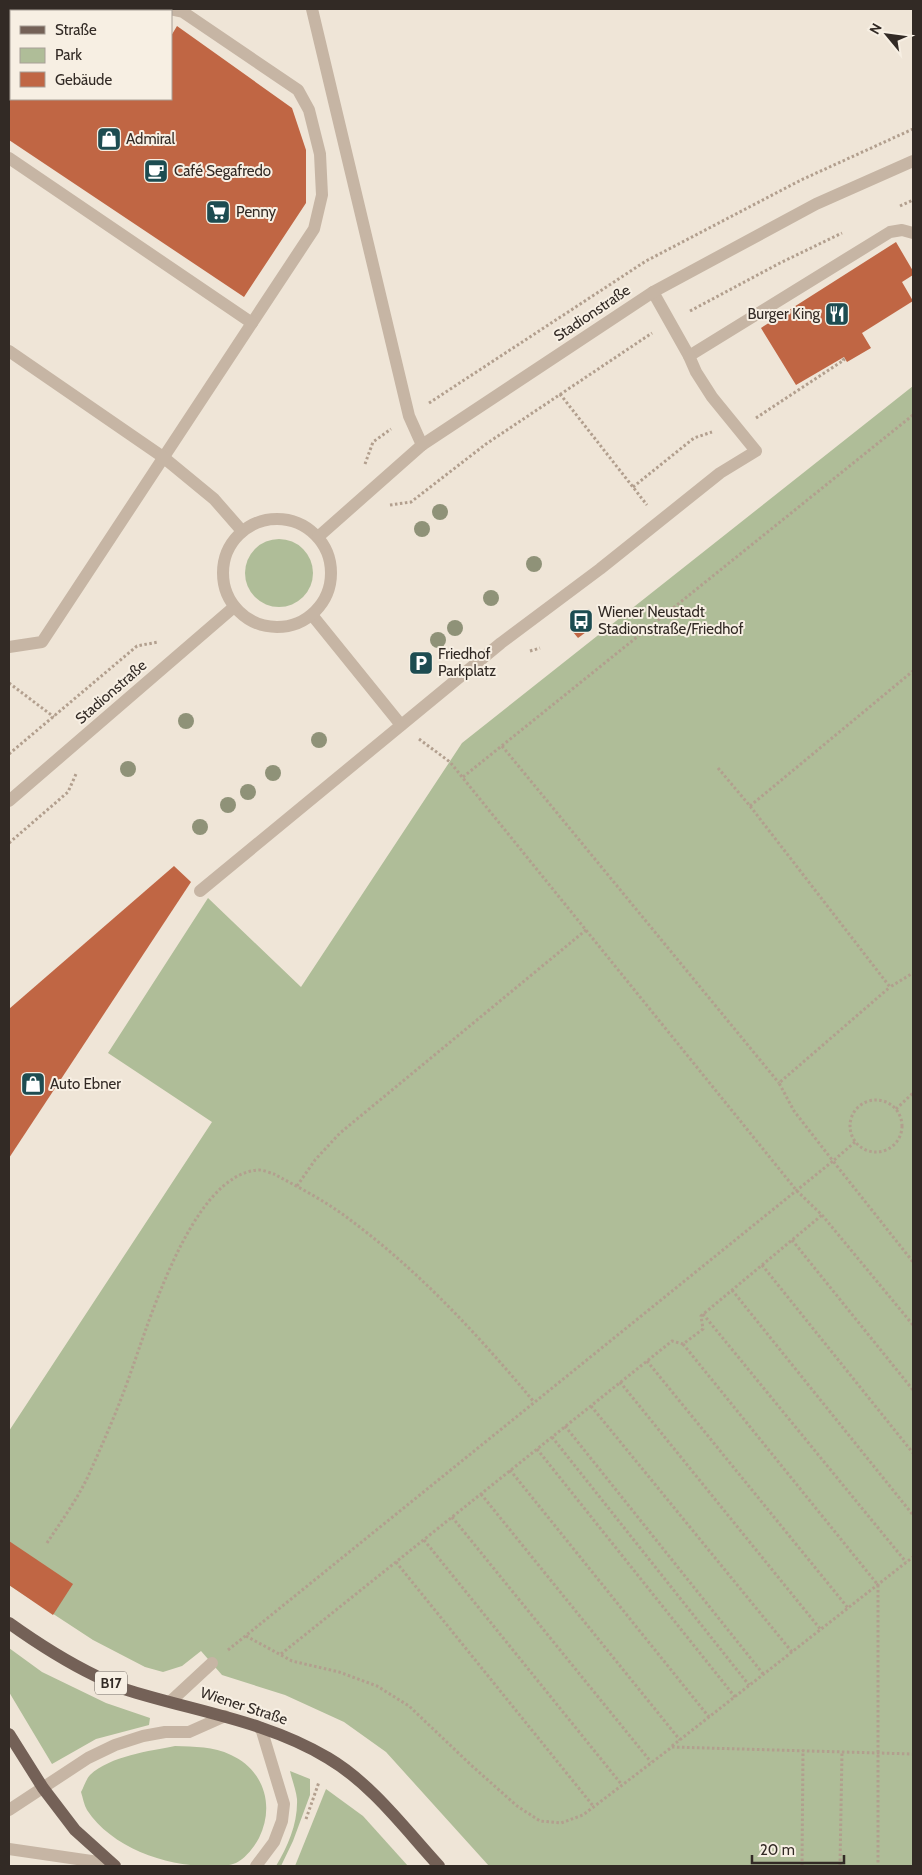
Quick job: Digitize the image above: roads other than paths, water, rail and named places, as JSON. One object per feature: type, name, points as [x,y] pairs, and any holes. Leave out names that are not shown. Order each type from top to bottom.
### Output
[{"type":"main road","name":"Wiener Straße","points":[[9,1623],[68,1662],[122,1688],[225,1716],[261,1728],[294,1740],[328,1758],[349,1772],[378,1799],[439,1866]]},
{"type":"main road","points":[[9,1734],[43,1788],[75,1830],[113,1866]]},
{"type":"street","points":[[9,647],[42,642],[314,229],[322,195],[320,154],[309,110],[298,90],[183,12],[169,9]]},
{"type":"street","points":[[312,9],[409,416],[422,444]]},
{"type":"street","points":[[9,158],[252,322]]},
{"type":"street","name":"Stadionstraße","points":[[318,537],[422,444],[653,292],[816,204],[913,161]]},
{"type":"street","points":[[689,356],[890,232],[902,230],[913,233]]},
{"type":"street","points":[[200,891],[508,638],[600,569],[720,474],[756,451],[712,397],[696,372],[653,292]]},
{"type":"street","points":[[9,351],[163,458],[214,498],[242,531]]},
{"type":"street","points":[[284,519],[305,526],[318,537],[328,554],[331,578],[323,602],[312,615],[293,626],[270,628],[250,622],[234,607],[225,591],[222,569],[230,546],[242,531],[263,520],[284,519]]},
{"type":"street","name":"Stadionstraße","points":[[9,801],[234,607]]},
{"type":"street","points":[[312,615],[401,725]]},
{"type":"street","points":[[171,1701],[212,1663]]},
{"type":"street","points":[[9,1810],[88,1758],[115,1745],[143,1736],[165,1732],[189,1732],[225,1716]]},
{"type":"street","points":[[256,1866],[274,1842],[282,1821],[284,1804],[261,1728]]},
{"type":"street","points":[[9,1849],[113,1866]]},
{"type":"place","name":"Admiral","points":[[109,139]]},
{"type":"place","name":"Café Segafredo","points":[[156,171]]},
{"type":"place","name":"Penny","points":[[218,212]]},
{"type":"place","name":"Burger King","points":[[837,314]]},
{"type":"place","name":"Wiener Neustadt Stadionstraße/Friedhof","points":[[581,621]]},
{"type":"place","name":"Friedhof Parkplatz","points":[[421,663]]},
{"type":"place","name":"Auto Ebner","points":[[33,1084]]}]
